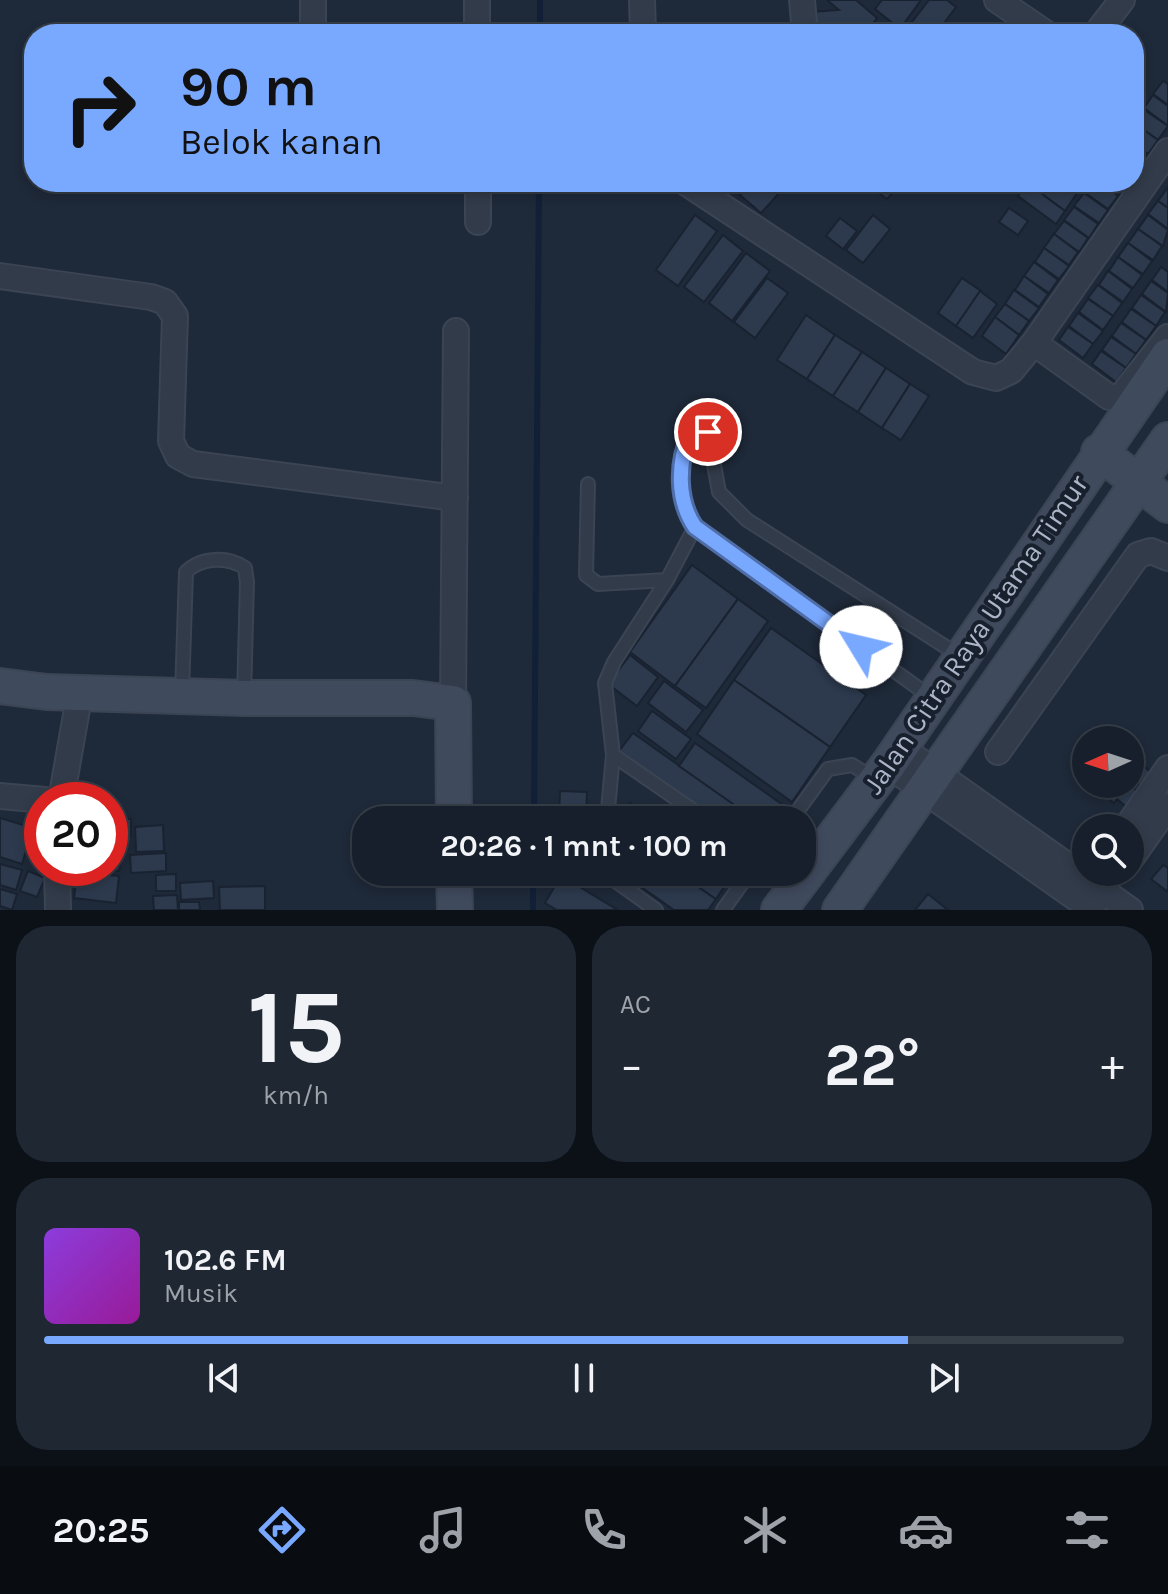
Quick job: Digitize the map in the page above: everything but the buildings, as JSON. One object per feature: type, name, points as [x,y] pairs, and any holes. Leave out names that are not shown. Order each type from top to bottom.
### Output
[{"type":"main road","name":"Jalan Citra Raya Utama Timur","points":[[779,910],[888,764],[1099,452],[1168,356]]},
{"type":"main road","name":"Jalan Citra Raya Utama Timur","points":[[840,910],[1168,440]]},
{"type":"main road","points":[[1099,452],[1168,505]]},
{"type":"main road","points":[[0,686],[244,698],[413,698],[453,703],[454,806]]},
{"type":"main road","points":[[454,886],[455,910]]},
{"type":"street","points":[[313,0],[313,24]]},
{"type":"street","points":[[477,0],[477,24]]},
{"type":"street","points":[[642,0],[643,24]]},
{"type":"street","points":[[802,0],[804,24]]},
{"type":"street","points":[[997,0],[1032,24]]},
{"type":"street","points":[[1104,24],[1122,0]]},
{"type":"street","points":[[1144,185],[1168,151]]},
{"type":"street","points":[[478,192],[478,222]]},
{"type":"street","points":[[700,192],[973,372],[996,378],[1011,371],[1034,343],[1139,192]]},
{"type":"street","points":[[0,276],[151,297],[171,308],[175,316],[171,441],[178,456],[193,464],[455,498]]},
{"type":"street","points":[[453,703],[456,331]]},
{"type":"street","points":[[1034,343],[1102,392],[1120,398],[1168,337]]},
{"type":"street","points":[[998,752],[1138,555],[1151,551],[1168,558]]},
{"type":"street","points":[[64,782],[80,692]]},
{"type":"street","points":[[888,764],[929,780],[1089,896],[1130,910]]},
{"type":"street","points":[[1136,814],[1168,768]]},
{"type":"street","points":[[0,796],[24,798]]},
{"type":"street","points":[[1144,840],[1168,806]]},
{"type":"street","points":[[57,886],[58,910]]},
{"type":"lane","points":[[932,698],[695,527],[682,508],[681,454],[690,435],[702,430],[708,432],[719,492],[747,520],[962,657]]},
{"type":"lane","points":[[588,484],[586,575],[592,582],[667,580]]},
{"type":"lane","points":[[608,806],[613,755],[605,683],[614,662],[667,580],[695,527]]},
{"type":"lane","points":[[182,694],[186,572],[193,564],[224,561],[245,568],[244,698]]},
{"type":"lane","points":[[613,755],[687,806]]},
{"type":"lane","points":[[801,806],[828,769],[888,764]]},
{"type":"lane","points":[[623,886],[656,910]]},
{"type":"lane","points":[[723,910],[740,886]]},
{"type":"waterway","points":[[540,0],[540,24]]},
{"type":"waterway","points":[[534,806],[539,192]]},
{"type":"waterway","points":[[533,886],[533,910]]},
{"type":"route","points":[[708,432],[702,430],[690,435],[681,454],[682,508],[695,527],[861,647]]}]
